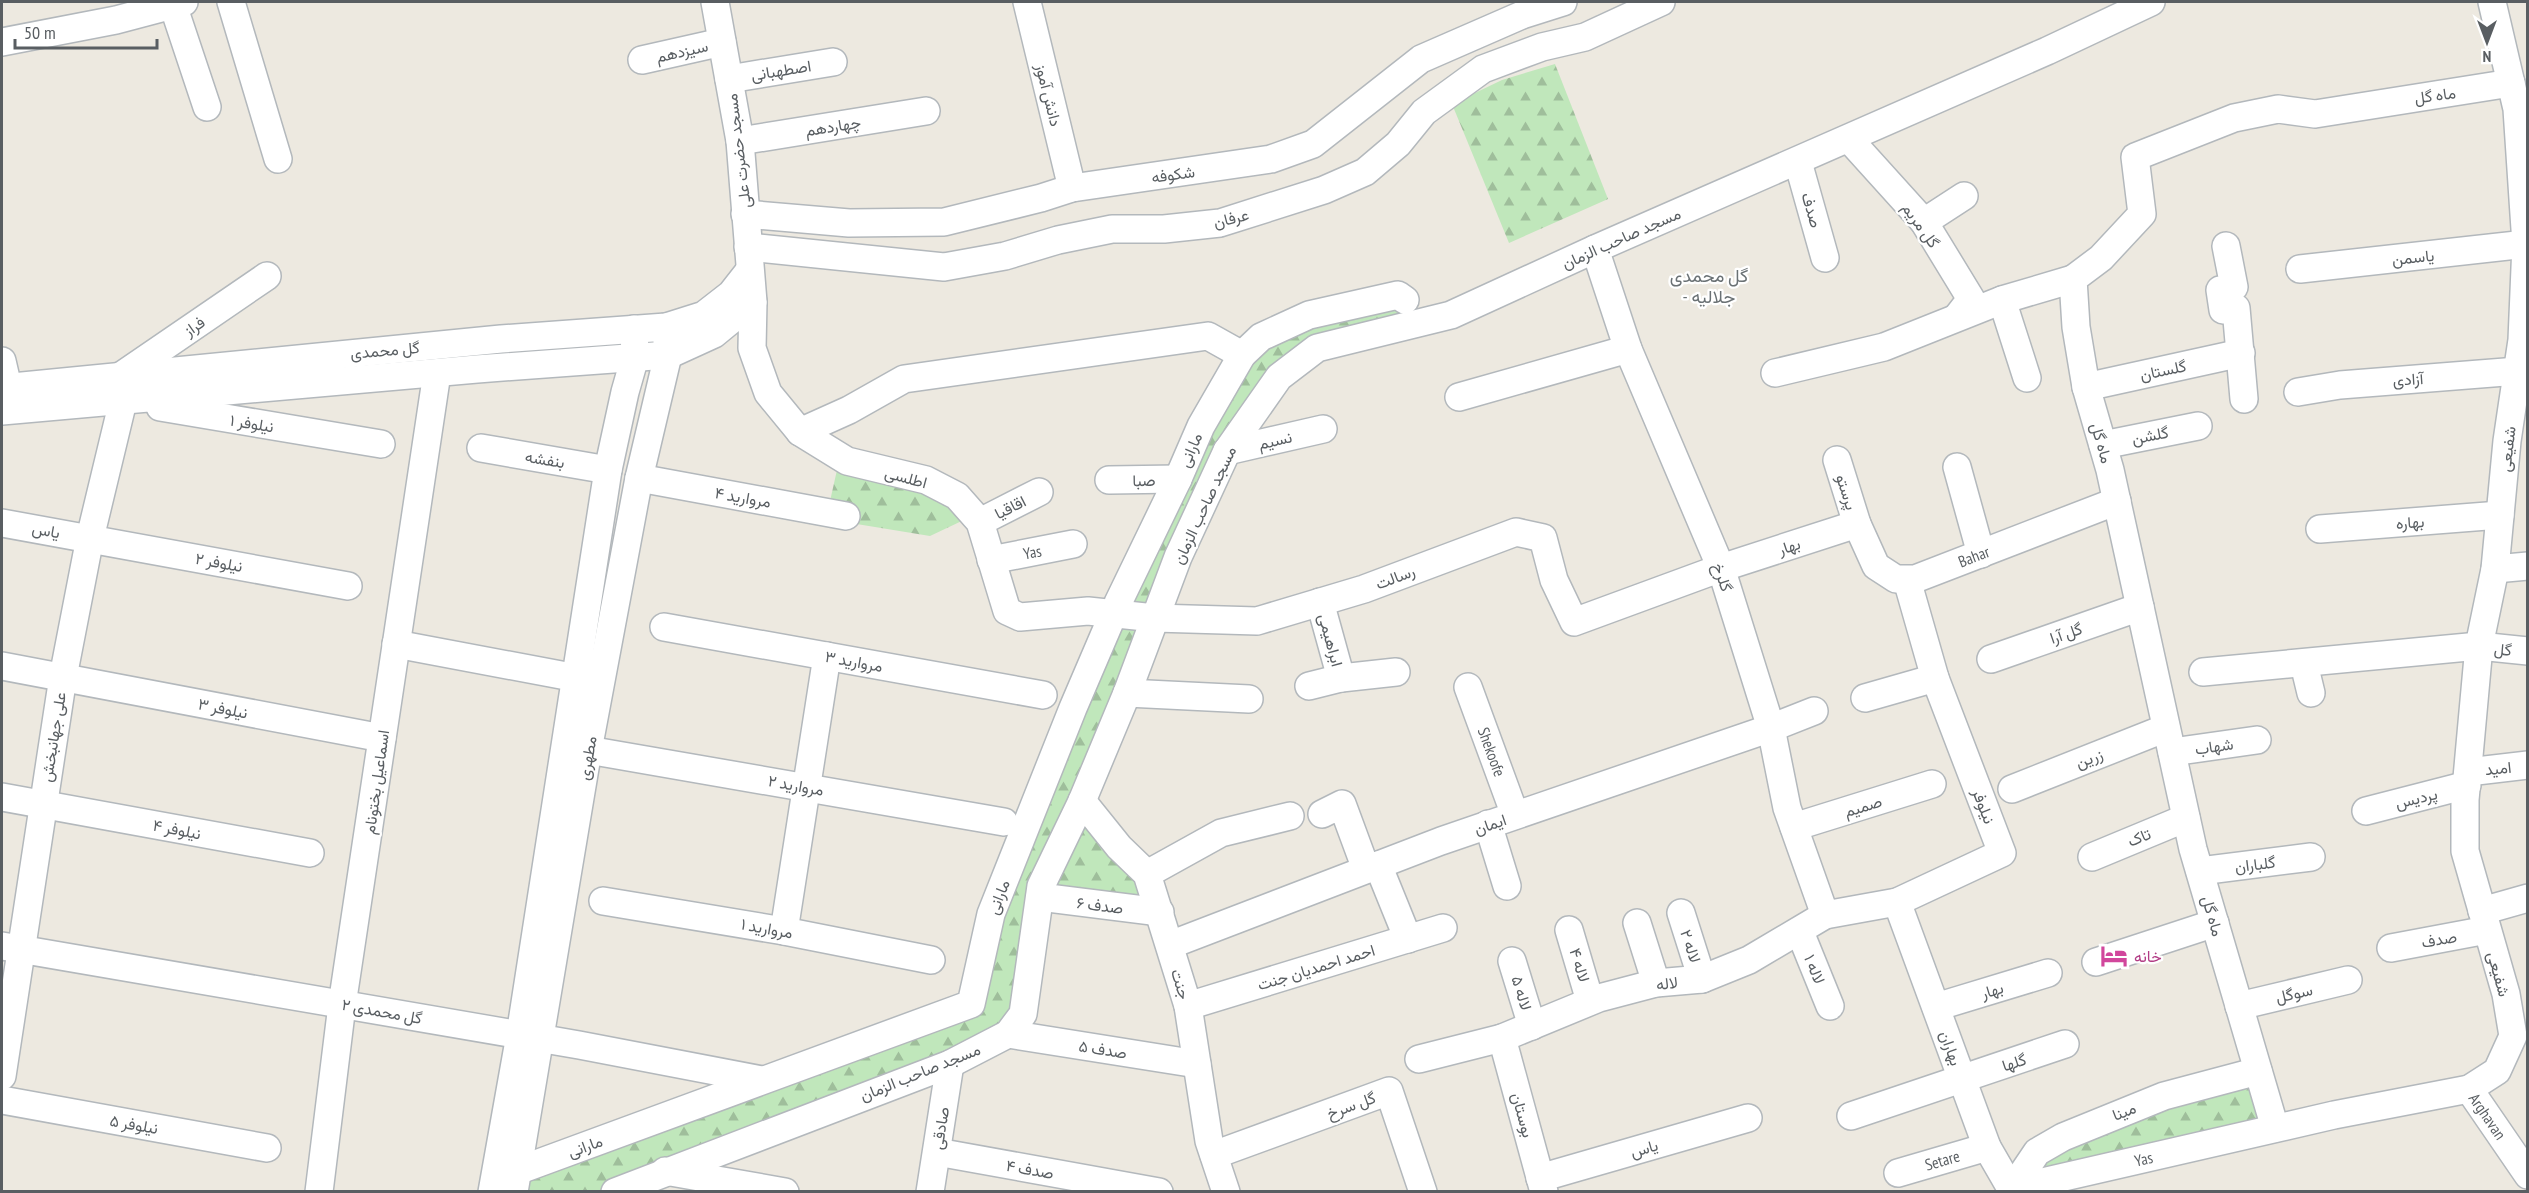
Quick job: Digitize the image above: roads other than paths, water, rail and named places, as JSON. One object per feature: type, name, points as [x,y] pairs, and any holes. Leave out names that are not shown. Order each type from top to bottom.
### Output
[{"type":"street","points":[[231,2],[279,159]]},
{"type":"street","name":"مسجد حضرت علی","points":[[715,2],[740,141],[753,302]]},
{"type":"street","name":"دانش آموز","points":[[1027,2],[1072,188]]},
{"type":"street","name":"شکوفه","points":[[745,214],[849,223],[945,222],[1072,188],[1271,159],[1313,144],[1421,59],[1521,15],[1563,2]]},
{"type":"street","name":"عرفان","points":[[749,259],[944,267],[1005,256],[1058,240],[1112,229],[1164,229],[1220,223],[1324,190],[1365,172],[1398,144],[1424,112],[1483,69],[1542,47],[1585,37],[1661,2]]},
{"type":"street","name":"مسجد صاحب الزمان","points":[[615,1191],[950,1064],[1008,1034],[1023,1014],[1041,886],[1082,801],[1127,693],[1178,557],[1227,451],[1279,377],[1317,348],[1451,315],[1594,249],[1850,139],[2151,2]]},
{"type":"street","name":"شفیعی","points":[[2275,1128],[2469,1089],[2497,1071],[2520,1034],[2506,994],[2465,851],[2467,778],[2480,646],[2495,569],[2500,515],[2517,441],[2518,371],[2525,328],[2526,244],[2517,109],[2492,2]]},
{"type":"street","points":[[2,42],[113,11],[177,3],[207,107]]},
{"type":"street","name":"سیزدهم","points":[[642,60],[722,42]]},
{"type":"street","name":"اصطهبانی","points":[[729,79],[833,62]]},
{"type":"street","name":"ماه گل","points":[[2275,1128],[2199,871],[2186,818],[2117,501],[2086,387],[2076,327],[2073,279],[2101,258],[2142,214],[2135,157],[2234,118],[2256,113],[2278,109],[2315,114],[2511,83]]},
{"type":"street","name":"چهاردهم","points":[[740,141],[926,111]]},
{"type":"street","name":"گل مریم","points":[[1850,139],[1923,222],[1971,298],[1957,317]]},
{"type":"street","name":"صدف","points":[[1798,162],[1825,258]]},
{"type":"street","points":[[1923,222],[1964,196]]},
{"type":"street","name":"یاسمن","points":[[2300,269],[2526,244]]},
{"type":"street","points":[[2226,246],[2234,287],[2220,290],[2223,310],[2236,308],[2244,399]]},
{"type":"street","name":"گلرخ","points":[[1594,249],[1628,349],[1721,568],[1771,728],[1787,808],[1825,915]]},
{"type":"street","name":"گل محمدی","points":[[122,389],[634,328],[666,327],[704,315],[731,294],[749,259]]},
{"type":"street","name":"فراز","points":[[122,389],[267,276]]},
{"type":"street","points":[[1775,373],[1884,347],[2002,300],[2073,279]]},
{"type":"street","name":"مارانی","points":[[515,1181],[762,1080],[971,1004],[991,914],[1114,612],[1201,426],[1242,355],[1261,337],[1310,315],[1398,295],[1405,300]]},
{"type":"street","points":[[2002,300],[2027,378]]},
{"type":"street","name":"گل محمدی","points":[[4,396],[437,373],[668,355],[714,334],[753,302]]},
{"type":"street","name":"اطلسی","points":[[753,302],[752,348],[768,393],[800,432],[847,461],[926,480],[957,495],[980,522],[1007,610],[1020,617],[1088,611],[1155,618]]},
{"type":"street","name":"مطهری","points":[[492,1191],[530,1037],[588,750],[639,478],[668,355],[666,327]]},
{"type":"street","name":"مطهری","points":[[515,1181],[530,1037],[577,678],[608,470],[635,357],[634,328]]},
{"type":"street","points":[[800,432],[849,410],[904,379],[1208,336],[1242,355]]},
{"type":"street","points":[[1460,397],[1628,349]]},
{"type":"street","name":"گلستان","points":[[2086,387],[2241,353]]},
{"type":"street","points":[[2,361],[4,396]]},
{"type":"street","name":"آزادی","points":[[2298,392],[2340,385],[2518,371]]},
{"type":"street","name":"اسماعیل بختونام","points":[[319,1191],[342,1005],[437,373]]},
{"type":"street","name":"نیلوفر ۱","points":[[122,389],[381,444]]},
{"type":"street","name":"علی جهانبخش","points":[[2,1077],[11,947],[43,804],[63,677],[122,389]]},
{"type":"street","name":"گلشن","points":[[2103,445],[2198,426]]},
{"type":"street","name":"نسیم","points":[[1227,451],[1323,429]]},
{"type":"street","name":"بنفشه","points":[[482,448],[608,470]]},
{"type":"street","name":"پرستو","points":[[1837,460],[1857,524]]},
{"type":"street","points":[[1957,466],[1981,554]]},
{"type":"street","name":"مروارید ۴","points":[[639,478],[846,516]]},
{"type":"street","name":"صبا","points":[[1109,480],[1178,479]]},
{"type":"street","name":"اقاقیا","points":[[980,522],[1039,492]]},
{"type":"street","name":"Bahar","points":[[1907,580],[2117,501]]},
{"type":"street","name":"بهاره","points":[[2320,529],[2500,515]]},
{"type":"street","name":"یاس","points":[[2,523],[90,538]]},
{"type":"street","points":[[1857,524],[1876,566],[1896,579],[1907,580]]},
{"type":"street","name":"بهار","points":[[1574,622],[1721,568],[1857,524]]},
{"type":"street","name":"رسالت","points":[[1155,618],[1257,621],[1364,589],[1516,532],[1543,538],[1554,580],[1574,622]]},
{"type":"street","name":"نیلوفر ۲","points":[[90,538],[348,586]]},
{"type":"street","name":"Yas","points":[[991,560],[1073,544]]},
{"type":"street","points":[[2495,569],[2528,566]]},
{"type":"street","name":"نیلوفر","points":[[1825,915],[1897,902],[2002,853],[1935,678],[1907,580]]},
{"type":"street","name":"ابراهیمی","points":[[1320,602],[1341,678]]},
{"type":"street","name":"گل آرا","points":[[1991,659],[2140,607]]},
{"type":"street","name":"مروارید ۳","points":[[664,627],[1043,695]]},
{"type":"street","points":[[396,644],[577,678]]},
{"type":"street","points":[[2203,672],[2480,646]]},
{"type":"street","name":"گل","points":[[2480,646],[2528,651]]},
{"type":"street","points":[[784,931],[827,656]]},
{"type":"street","points":[[2304,664],[2311,693]]},
{"type":"street","name":"نیلوفر ۳","points":[[2,666],[382,738]]},
{"type":"street","points":[[1309,686],[1341,678],[1396,672]]},
{"type":"street","points":[[1865,698],[1935,678]]},
{"type":"street","name":"Shekoofe","points":[[1468,687],[1515,815]]},
{"type":"street","points":[[1127,693],[1249,699]]},
{"type":"street","name":"ایمان","points":[[1170,945],[1515,815],[1771,728],[1814,711]]},
{"type":"street","name":"شهاب","points":[[2169,740],[2256,740]]},
{"type":"street","name":"زرین","points":[[2012,789],[2169,740]]},
{"type":"street","name":"مروارید ۲","points":[[588,750],[807,786],[1004,822]]},
{"type":"street","name":"امید","points":[[2467,778],[2528,765]]},
{"type":"street","name":"پردیس","points":[[2366,811],[2467,778]]},
{"type":"street","name":"صمیم","points":[[1794,827],[1932,784]]},
{"type":"street","name":"نیلوفر ۴","points":[[2,797],[310,854]]},
{"type":"street","name":"جنت","points":[[1082,801],[1119,847],[1147,874],[1188,1006],[1209,1141],[1226,1191]]},
{"type":"street","points":[[1322,814],[1342,804],[1408,939]]},
{"type":"street","points":[[1147,874],[1221,833],[1290,816]]},
{"type":"street","name":"تاک","points":[[2092,857],[2186,818]]},
{"type":"street","points":[[1488,825],[1507,886]]},
{"type":"street","name":"گلباران","points":[[2199,871],[2311,857]]},
{"type":"street","name":"صدف ۶","points":[[1040,897],[1160,912]]},
{"type":"street","name":"صدف","points":[[2391,948],[2485,920],[2528,898]]},
{"type":"street","name":"مروارید ۱","points":[[603,901],[784,931],[931,960]]},
{"type":"street","name":"بهاران","points":[[1897,902],[1988,1147],[2012,1190]]},
{"type":"street","name":"لاله ۲","points":[[1681,913],[1702,979]]},
{"type":"street","name":"لاله","points":[[1419,1059],[1502,1038],[1590,1001],[1656,983],[1702,979],[1749,960],[1800,932],[1825,915]]},
{"type":"street","points":[[1637,923],[1656,983]]},
{"type":"street","points":[[2096,962],[2215,923]]},
{"type":"street","name":"احمد احمدیان جنت","points":[[1188,1006],[1443,928]]},
{"type":"street","name":"لاله ۴","points":[[1569,930],[1590,1001]]},
{"type":"street","name":"لاله ۱","points":[[1800,932],[1830,1006]]},
{"type":"street","name":"گل محمدی ۲","points":[[11,947],[530,1037],[762,1080]]},
{"type":"street","name":"لاله ۵","points":[[1512,961],[1532,1026]]},
{"type":"street","name":"بهار","points":[[1935,1007],[2048,973]]},
{"type":"street","name":"سوگل","points":[[2239,1006],[2348,980]]},
{"type":"street","name":"صدف ۵","points":[[1008,1034],[1197,1064]]},
{"type":"street","name":"بوستان","points":[[1502,1038],[1542,1185]]},
{"type":"street","name":"گلها","points":[[1851,1116],[2065,1044]]},
{"type":"street","name":"صادقی","points":[[930,1191],[950,1064]]},
{"type":"street","name":"مینا","points":[[2012,1190],[2037,1152],[2063,1137],[2164,1096],[2258,1071]]},
{"type":"street","name":"Arghavan","points":[[2469,1089],[2528,1175]]},
{"type":"street","name":"گل سرخ","points":[[1214,1155],[1389,1091],[1423,1191]]},
{"type":"street","name":"نیلوفر ۵","points":[[2,1100],[267,1148]]},
{"type":"street","name":"یاس","points":[[1542,1185],[1748,1118]]},
{"type":"street","name":"Yas","points":[[2012,1190],[2275,1128]]},
{"type":"street","name":"Setare","points":[[1898,1173],[1988,1147]]},
{"type":"street","name":"صدف ۴","points":[[936,1152],[1159,1191]]},
{"type":"street","points":[[665,1171],[785,1191]]},
{"type":"place","name":"خانه","points":[[2114,956]]},
{"type":"district","name":"گل محمدی - جلالیه","points":[[1709,285]]}]
